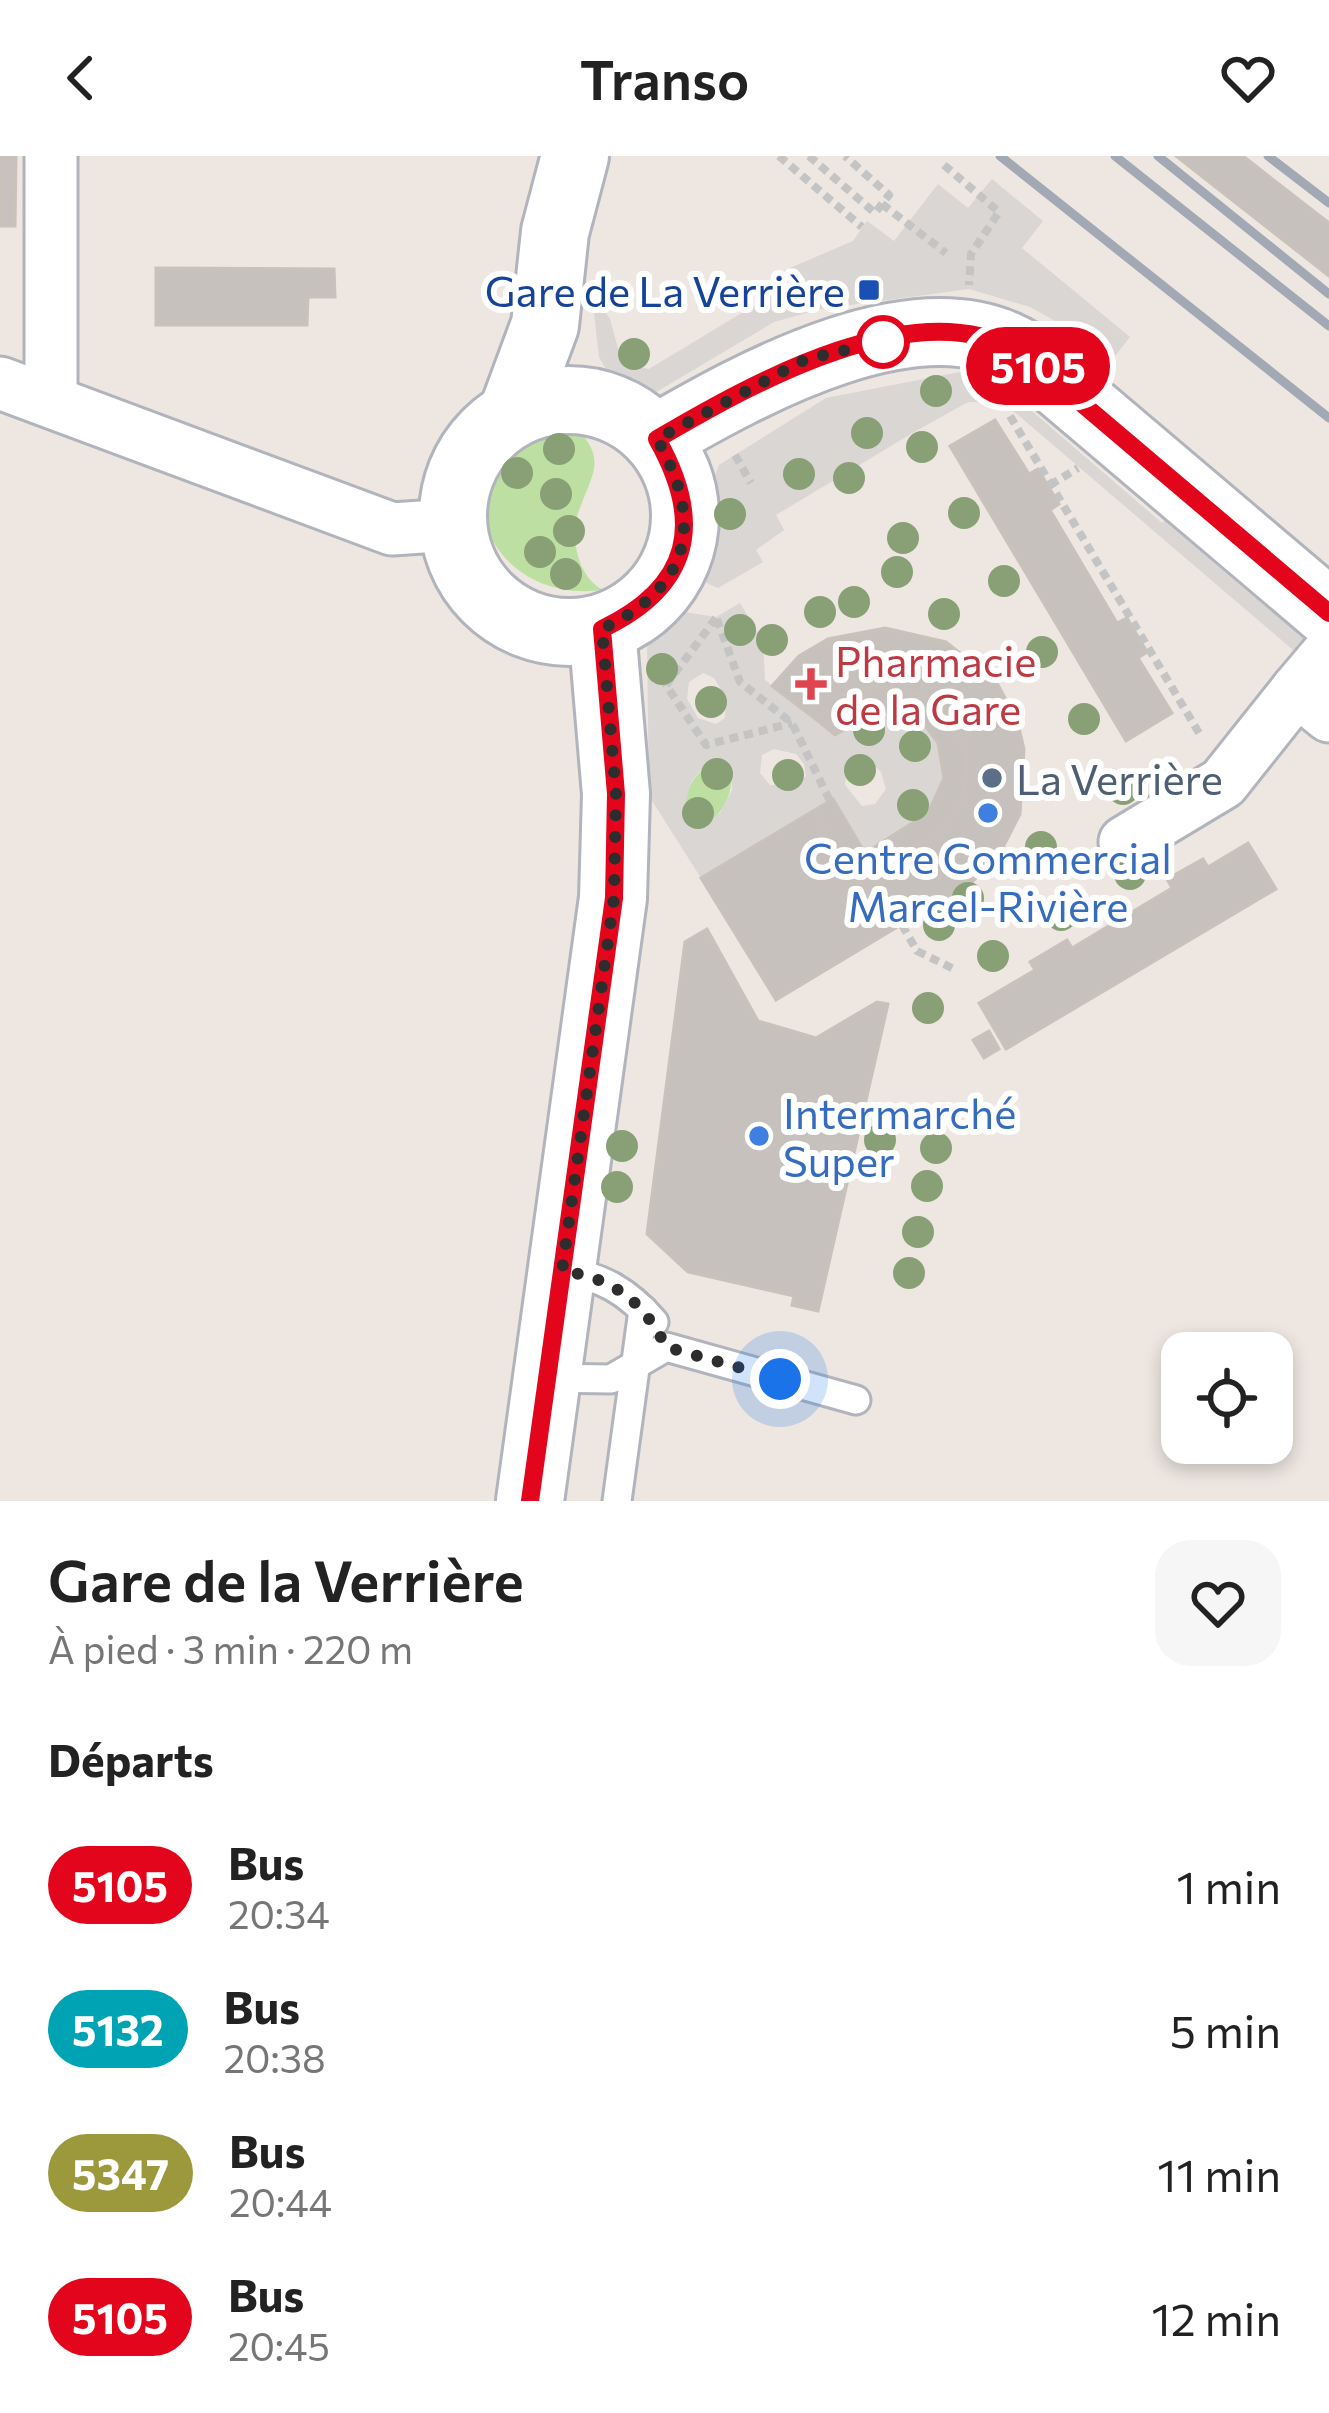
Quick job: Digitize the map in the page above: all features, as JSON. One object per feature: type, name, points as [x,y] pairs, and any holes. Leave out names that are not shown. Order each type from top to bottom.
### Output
[{"type":"street","points":[[51,156],[51,400]]},
{"type":"street","points":[[512,414],[545,325],[555,232],[575,156]]},
{"type":"street","points":[[592,400],[581,323],[587,243],[603,156]]},
{"type":"street","points":[[657,439],[806,359],[971,330],[1001,339],[1026,356],[1329,613]]},
{"type":"street","points":[[0,382],[392,529],[452,525]]},
{"type":"street","points":[[592,400],[622,412],[657,439],[680,480],[686,518],[679,556],[661,589],[634,614],[602,629],[568,633],[534,628],[503,613],[477,589],[460,559],[452,525],[454,492],[466,460],[485,434],[512,414],[539,403],[592,400]]},
{"type":"street","points":[[530,1501],[614,898],[616,794],[602,629]]},
{"type":"street","points":[[1125,842],[1227,778],[1318,686]]},
{"type":"lane","points":[[562,1271],[596,1275],[643,1310],[666,1347],[856,1400]]},
{"type":"lane","points":[[617,1501],[643,1310]]},
{"type":"lane","points":[[547,1378],[611,1379],[666,1347]]},
{"type":"path","points":[[779,156],[862,227]]},
{"type":"path","points":[[809,156],[875,213],[889,195],[845,156]]},
{"type":"path","points":[[944,165],[1000,212],[970,254],[969,289]]},
{"type":"path","points":[[882,204],[946,253]]},
{"type":"path","points":[[1003,404],[1227,778]]},
{"type":"path","points":[[735,454],[751,483]]},
{"type":"path","points":[[1049,485],[1065,476]]},
{"type":"path","points":[[792,724],[706,746],[666,685],[716,617],[740,682],[792,724],[830,801]]},
{"type":"path","points":[[902,925],[917,951],[954,969]]},
{"type":"green space","points":[[551,420],[568,421],[594,455],[593,475],[575,534],[582,567],[603,590],[562,589],[528,577],[503,556],[488,529],[483,499],[492,469],[514,442]]},
{"type":"green space","points":[[721,761],[732,771],[728,797],[720,812],[699,828],[688,823],[687,793],[703,770]]},
{"type":"shaded area","points":[[992,179],[1043,221],[1022,248],[1130,337],[1107,366],[1068,328],[1030,307],[969,289],[821,309],[774,322],[653,394],[637,394],[612,380],[599,357],[594,313],[606,313],[610,319],[622,363],[649,369],[773,294],[776,274],[853,241],[867,221],[894,241],[938,184],[968,208]]},
{"type":"shaded area","points":[[970,370],[993,373],[1024,392],[1019,400],[1162,523],[1168,516],[1302,628],[1306,643],[1299,655],[1004,403],[968,402],[916,431],[776,515],[784,530],[756,550],[763,562],[718,588],[700,580],[715,537],[714,478],[719,465],[826,398]]},
{"type":"shaded area","points":[[740,603],[763,641],[765,680],[816,720],[921,695],[962,800],[857,884],[813,812],[701,878],[649,796],[647,642],[678,611],[716,617]],"holes":[[[703,673],[714,678],[726,698],[725,718],[716,724],[698,718],[687,699],[689,682]],[[774,749],[796,754],[806,776],[799,784],[770,785],[760,773],[762,755]],[[858,760],[869,760],[881,772],[886,789],[875,804],[862,806],[845,785],[846,771]],[[721,761],[732,770],[732,790],[720,813],[699,828],[688,823],[684,808],[691,782],[705,765]]]},
{"type":"building","points":[[0,156],[16,156],[15,226],[0,226]]},
{"type":"building","points":[[1176,156],[1243,156],[1329,223],[1329,276]]},
{"type":"building","points":[[156,268],[334,269],[335,297],[308,297],[307,325],[156,325]]},
{"type":"building","points":[[995,420],[1029,474],[1038,469],[1059,504],[1050,510],[1117,623],[1127,618],[1147,652],[1138,658],[1172,713],[1126,741],[950,446]]},
{"type":"building","name":"Centre Commercial Marcel-Rivière","points":[[885,628],[946,642],[997,683],[1017,720],[1024,749],[1020,814],[998,857],[972,882],[776,1000],[701,878],[813,811],[857,884],[942,830],[962,800],[966,752],[942,709],[921,695],[876,686],[851,693],[817,720],[772,686],[799,656],[828,639]]},
{"type":"building","points":[[876,686],[921,695],[942,709],[966,752],[967,773],[962,800],[942,830],[857,884],[813,811],[833,799],[865,853],[928,813],[944,778],[938,743],[921,720],[891,711],[873,713],[835,735],[817,720],[851,693]]},
{"type":"building","points":[[1248,843],[1276,889],[1006,1049],[979,1003],[1035,970],[1030,962],[1067,940],[1072,948],[1172,888],[1167,879],[1203,859],[1208,867]]},
{"type":"building","name":"Intermarché Super","points":[[707,929],[758,1021],[816,1038],[877,1002],[888,1004],[818,1311],[792,1305],[794,1296],[688,1272],[647,1234],[685,942]]},
{"type":"building","points":[[989,1031],[999,1049],[984,1058],[973,1040]]},
{"type":"railway","points":[[1000,156],[1329,418]]},
{"type":"railway","points":[[1115,156],[1329,326]]},
{"type":"railway","points":[[1158,156],[1329,294]]},
{"type":"railway","points":[[1268,156],[1329,203]]},
{"type":"bus line","name":"5105","points":[[530,1501],[614,898],[616,794],[602,629],[634,614],[661,589],[679,556],[686,518],[680,480],[657,439],[750,384],[806,359],[971,330],[1001,339],[1026,356],[1329,613]]},
{"type":"place","name":"Gare de La Verrière","points":[[869,290]]},
{"type":"place","name":"Pharmacie de la Gare","points":[[811,684]]},
{"type":"place","name":"La Verrière","points":[[992,778]]},
{"type":"place","name":"Centre Commercial Marcel-Rivière","points":[[988,813]]},
{"type":"place","name":"Intermarché Super","points":[[759,1136]]},
{"type":"route","points":[[780,1379],[666,1347],[653,1321],[634,1300],[596,1275],[562,1271],[614,898],[616,794],[602,629],[634,614],[661,589],[679,556],[686,518],[680,480],[657,439],[750,384],[806,359],[883,342]]}]
